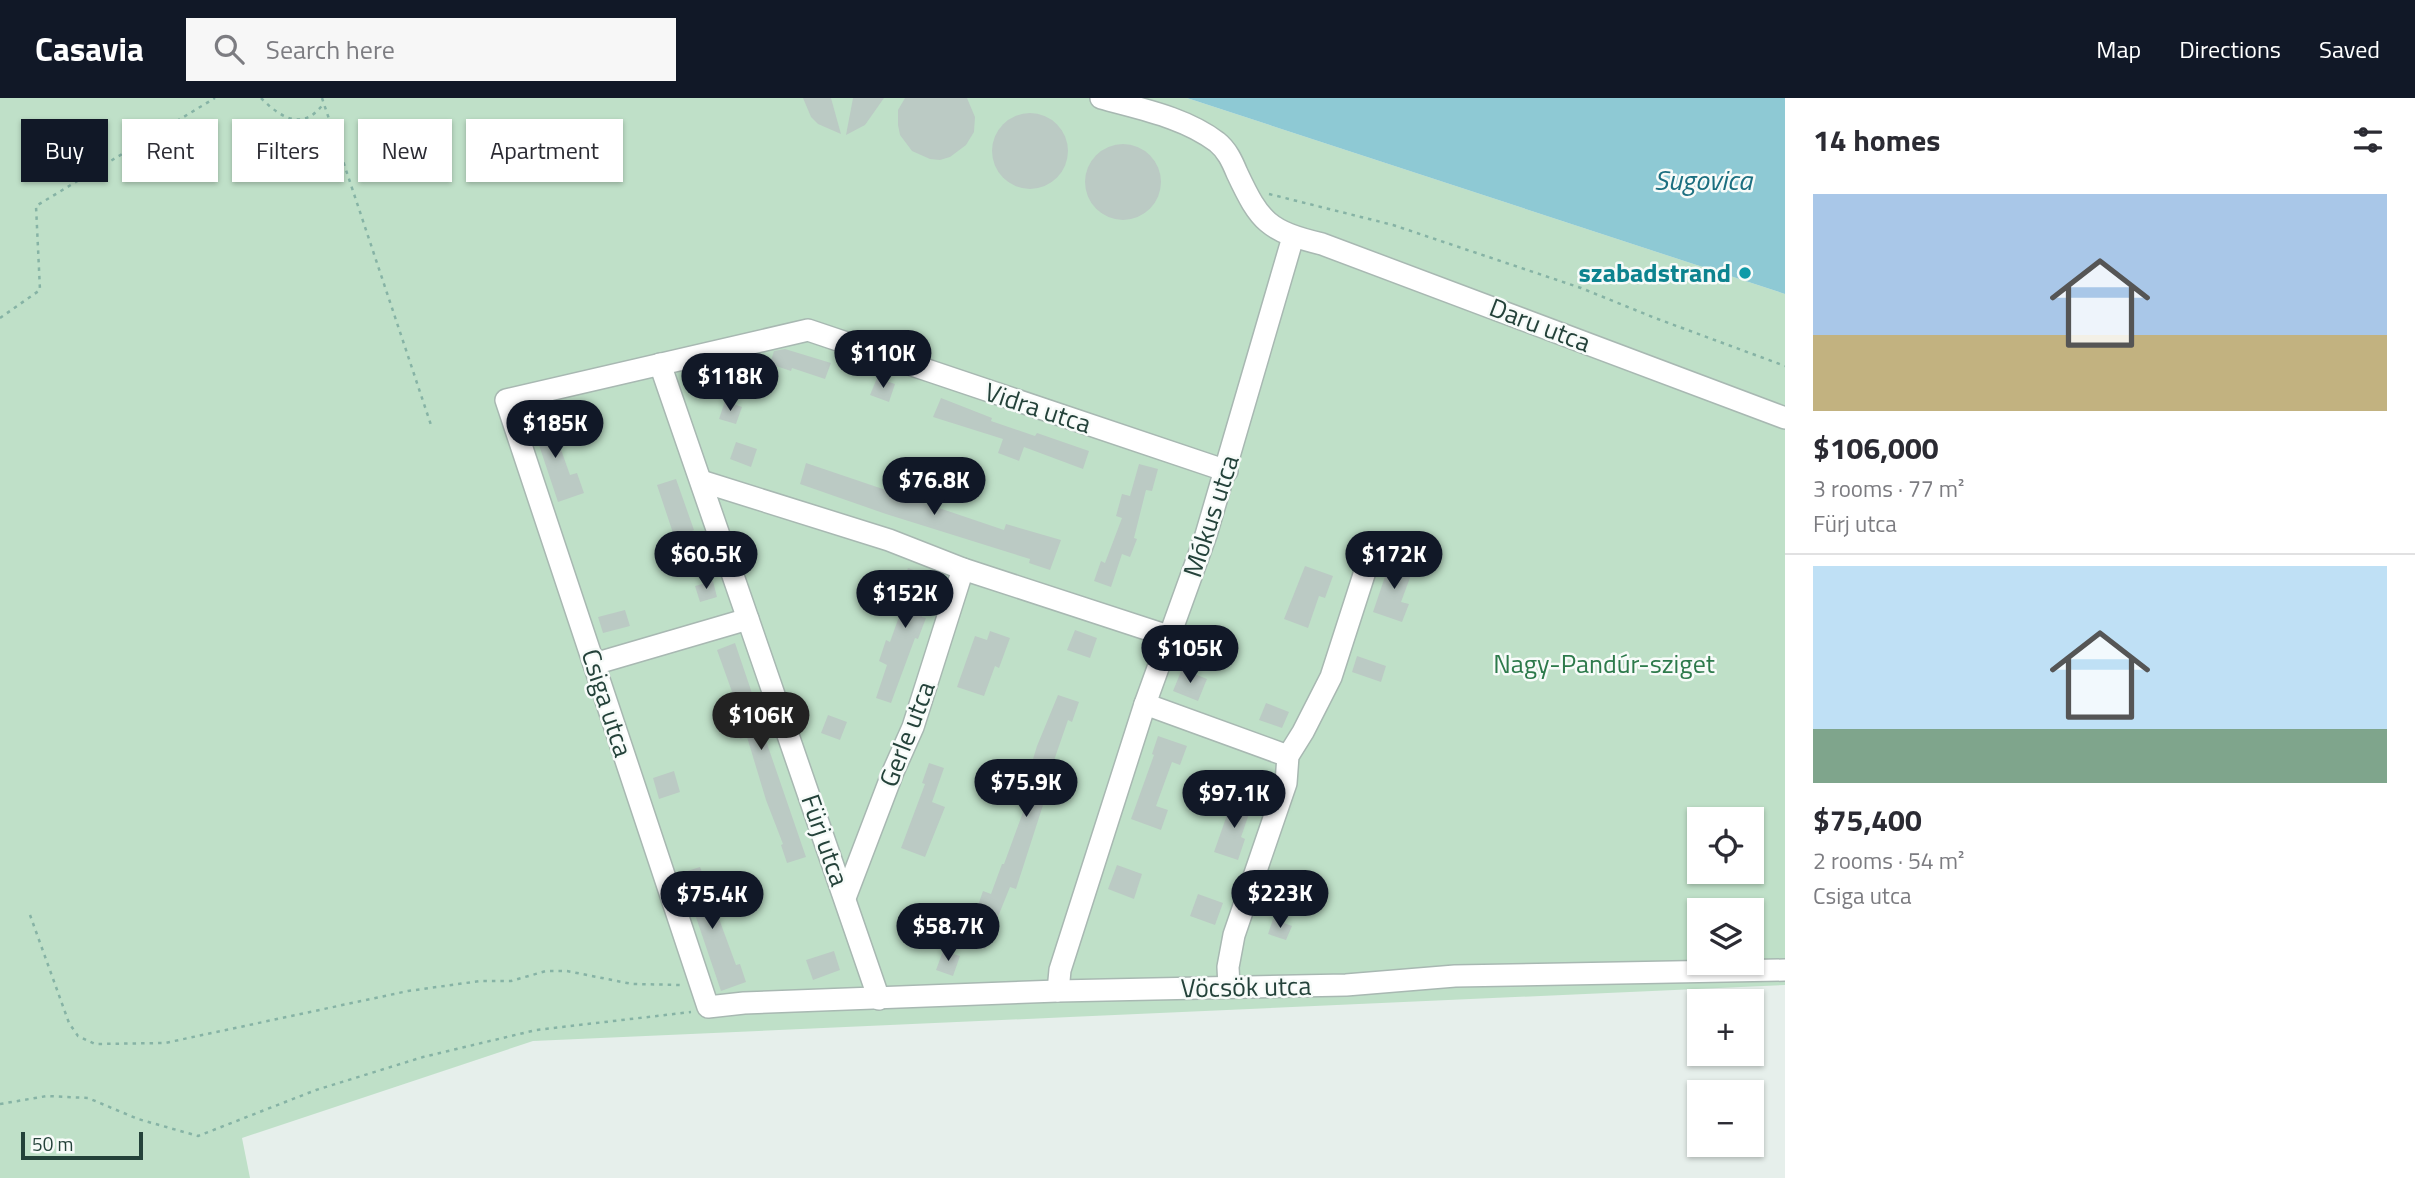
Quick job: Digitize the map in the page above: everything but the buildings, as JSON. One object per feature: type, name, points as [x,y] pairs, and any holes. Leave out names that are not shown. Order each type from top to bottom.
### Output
[{"type":"street","name":"Daru utca","points":[[1101,98],[1168,117],[1217,142],[1228,153],[1261,218],[1293,237],[1344,252],[1785,418]]},
{"type":"street","name":"Mókus utca","points":[[1058,991],[1060,970],[1145,704],[1171,637],[1227,471],[1293,237]]},
{"type":"street","name":"Vidra utca","points":[[506,400],[808,330],[1227,471]]},
{"type":"street","name":"Fürj utca","points":[[660,364],[879,999]]},
{"type":"street","name":"Csiga utca","points":[[506,400],[705,997]]},
{"type":"street","points":[[701,481],[889,540],[963,569],[1171,637]]},
{"type":"street","points":[[1229,986],[1228,967],[1234,935],[1286,783],[1288,756],[1331,677],[1369,559]]},
{"type":"street","name":"Gerle utca","points":[[845,898],[912,727],[963,569]]},
{"type":"street","points":[[594,664],[748,619]]},
{"type":"street","points":[[1145,704],[1288,756]]},
{"type":"street","name":"Vöcsök utca","points":[[705,997],[744,1003],[1058,991],[1346,985],[1455,976],[1785,970]]},
{"type":"path","points":[[0,318],[40,290],[36,205],[215,98]]},
{"type":"path","points":[[261,98],[277,114],[296,120],[317,113],[324,103]]},
{"type":"path","points":[[322,98],[432,428]]},
{"type":"path","points":[[1250,199],[1265,194],[1281,196],[1393,225],[1581,288],[1785,366]]},
{"type":"path","points":[[30,915],[69,1023],[78,1036],[95,1044],[166,1043],[408,991],[480,981],[511,981],[546,971],[568,971],[705,997]]},
{"type":"path","points":[[0,1104],[47,1096],[88,1098],[138,1119],[198,1136],[316,1090],[423,1057],[536,1030],[692,1012],[705,997]]},
{"type":"green space","name":"Nagy-Pandúr-sziget","points":[[0,98],[1187,98],[1785,294],[1785,985],[533,1041],[242,1138],[250,1178],[0,1178]]},
{"type":"water","name":"Sugovica","points":[[1187,98],[1785,98],[1785,294]]},
{"type":"place","name":"szabadstrand","points":[[1745,273]]}]
